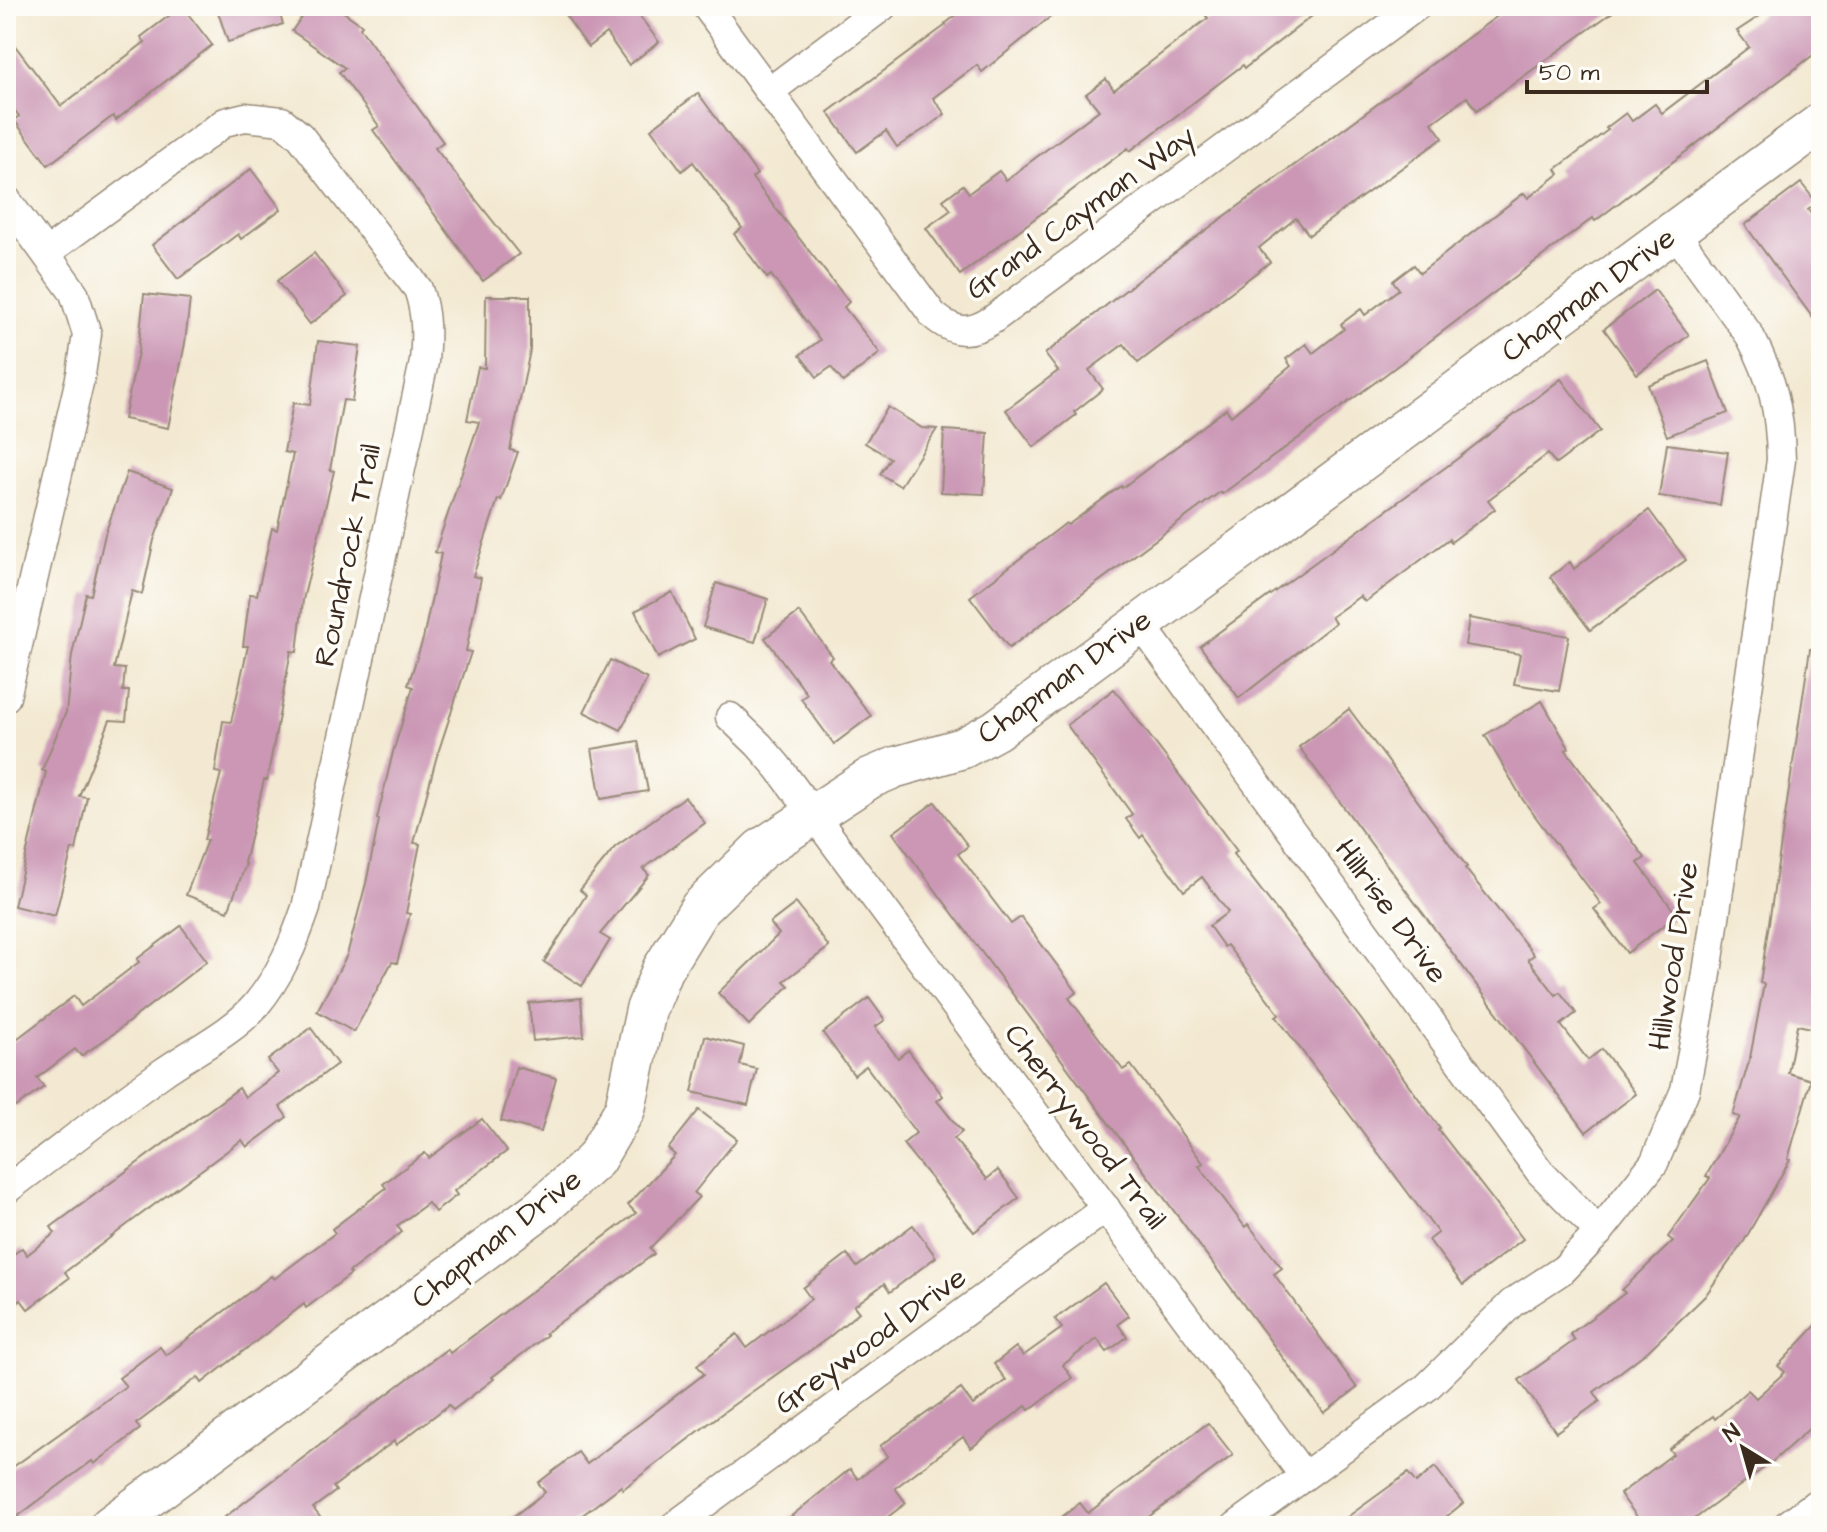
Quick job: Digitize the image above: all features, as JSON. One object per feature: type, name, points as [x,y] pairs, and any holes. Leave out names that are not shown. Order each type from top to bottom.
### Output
[{"type":"street","name":"Grand Cayman Way","points":[[706,6],[933,315],[946,326],[960,331],[978,329],[1417,6]]},
{"type":"street","points":[[770,91],[883,6]]},
{"type":"street","name":"Roundrock Trail","points":[[7,1187],[162,1073],[236,1023],[255,1006],[294,944],[306,908],[424,362],[427,329],[424,304],[418,289],[300,136],[282,121],[245,117],[225,122],[46,253]]},
{"type":"street","name":"Chapman Drive","points":[[110,1526],[540,1209],[595,1160],[625,1109],[646,1010],[662,970],[700,908],[761,849],[813,818],[870,778],[896,767],[963,748],[996,730],[1821,123]]},
{"type":"street","points":[[6,199],[74,293],[87,334],[81,374],[15,615],[6,697]]},
{"type":"street","name":"Hillwood Drive","points":[[1236,1526],[1427,1387],[1477,1341],[1512,1303],[1564,1269],[1599,1232],[1654,1163],[1685,1090],[1706,980],[1781,460],[1780,420],[1772,384],[1760,355],[1750,336],[1674,231]]},
{"type":"street","name":"Hillrise Drive","points":[[1140,623],[1540,1172],[1599,1232]]},
{"type":"street","name":"Cherrywood Trail","points":[[730,717],[778,767],[1304,1476]]},
{"type":"street","name":"Greywood Drive","points":[[674,1526],[1106,1208]]},
{"type":"street","points":[[1786,1526],[1821,1501]]},
{"type":"building","points":[[182,6],[212,45],[116,120],[113,116],[48,165],[14,120],[19,116],[6,99],[6,34],[61,106],[145,42],[141,37]]},
{"type":"building","points":[[216,6],[277,6],[283,24],[228,42]]},
{"type":"building","points":[[309,6],[335,6],[362,25],[360,28],[443,142],[435,148],[519,254],[483,281],[373,130],[379,126],[339,72],[345,68],[292,31]]},
{"type":"building","points":[[559,6],[632,6],[659,42],[629,65],[606,33],[588,47]]},
{"type":"building","points":[[967,6],[1064,6],[982,72],[977,65],[933,98],[945,114],[929,126],[897,147],[886,131],[857,152],[828,112]]},
{"type":"building","points":[[1219,6],[1325,6],[1130,151],[1128,148],[960,275],[926,228],[951,210],[943,200],[963,185],[969,193],[999,171],[1006,180],[1099,110],[1086,94],[1106,79],[1114,90],[1208,18],[1206,16]]},
{"type":"building","points":[[1511,6],[1621,6],[1477,110],[1467,97],[1432,123],[1443,138],[1309,235],[1296,218],[1259,248],[1270,262],[1138,363],[1124,344],[1089,370],[1103,389],[1074,412],[1076,415],[1034,447],[1006,410],[1058,371],[1045,354],[1142,277]]},
{"type":"building","points":[[1775,6],[1821,6],[1821,49],[1595,221],[1593,218],[1381,378],[1009,648],[970,597],[1066,523],[1068,525],[1122,488],[1226,409],[1231,416],[1291,366],[1286,359],[1306,344],[1313,353],[1344,329],[1341,324],[1361,309],[1365,315],[1399,289],[1393,281],[1414,265],[1420,273],[1524,193],[1528,198],[1559,174],[1556,169],[1626,113],[1632,121],[1655,104],[1662,113],[1749,47],[1737,31]]},
{"type":"building","points":[[698,93],[757,174],[752,178],[849,302],[844,307],[880,353],[843,382],[831,367],[817,377],[800,355],[820,340],[771,275],[767,278],[734,234],[742,228],[693,162],[682,171],[651,129]]},
{"type":"building","points":[[251,169],[281,209],[241,239],[238,234],[178,279],[152,245]]},
{"type":"building","points":[[1801,183],[1817,203],[1808,210],[1821,227],[1821,329],[1745,225]]},
{"type":"building","points":[[314,253],[347,296],[310,324],[277,281]]},
{"type":"building","points":[[1655,290],[1689,335],[1637,374],[1604,329]]},
{"type":"building","points":[[144,294],[190,299],[185,343],[168,428],[124,419],[138,352]]},
{"type":"building","points":[[486,296],[530,296],[530,350],[510,450],[518,452],[501,500],[498,499],[473,576],[481,578],[466,651],[471,652],[436,759],[414,843],[420,844],[406,913],[410,914],[397,963],[392,962],[354,1032],[317,1011],[347,955],[366,883],[393,752],[413,687],[408,685],[423,639],[441,554],[435,552],[479,422],[467,420],[478,367],[485,368]]},
{"type":"building","points":[[318,341],[360,346],[352,401],[343,400],[330,470],[334,471],[303,600],[297,652],[291,651],[267,780],[264,780],[246,864],[228,911],[186,895],[207,840],[204,840],[221,773],[215,772],[223,721],[231,722],[248,646],[243,646],[250,594],[257,595],[272,528],[277,530],[293,454],[284,452],[293,403],[310,405]]},
{"type":"building","points":[[1708,361],[1728,413],[1667,436],[1648,385]]},
{"type":"building","points":[[1561,379],[1600,431],[1556,464],[1548,454],[1488,500],[1495,509],[1365,602],[1360,596],[1331,617],[1335,623],[1239,698],[1200,646],[1457,459]]},
{"type":"building","points":[[888,407],[922,428],[937,429],[900,486],[880,474],[890,458],[865,443]]},
{"type":"building","points":[[944,430],[988,433],[984,494],[941,492]]},
{"type":"building","points":[[1667,444],[1728,452],[1720,505],[1659,496]]},
{"type":"building","points":[[127,472],[173,488],[154,540],[142,594],[132,591],[114,668],[125,669],[123,691],[129,691],[126,721],[110,720],[79,796],[87,797],[76,850],[72,849],[55,916],[14,906],[46,772],[42,770],[66,712],[72,655],[86,594],[91,595],[105,534]]},
{"type":"building","points":[[1649,510],[1686,560],[1590,630],[1550,577],[1570,562],[1574,569]]},
{"type":"building","points":[[716,583],[768,599],[755,642],[703,627]]},
{"type":"building","points":[[672,592],[695,639],[658,658],[635,611]]},
{"type":"building","points":[[799,612],[833,657],[829,660],[871,716],[834,744],[801,699],[807,694],[765,638]]},
{"type":"building","points":[[1469,618],[1569,636],[1559,691],[1514,684],[1520,654],[1465,645]]},
{"type":"building","points":[[1810,649],[1821,650],[1821,968],[1816,1003],[1821,1004],[1821,1030],[1797,1025],[1788,1073],[1811,1080],[1790,1160],[1744,1241],[1705,1296],[1648,1351],[1594,1392],[1600,1401],[1556,1432],[1519,1380],[1575,1340],[1570,1334],[1625,1293],[1622,1290],[1673,1241],[1668,1237],[1710,1178],[1706,1176],[1740,1117],[1733,1115],[1750,1058],[1764,984],[1760,983]]},
{"type":"building","points":[[610,660],[647,679],[621,730],[584,712]]},
{"type":"building","points":[[1114,689],[1237,851],[1233,854],[1360,1018],[1438,1129],[1523,1239],[1463,1285],[1429,1240],[1438,1233],[1276,1016],[1279,1014],[1209,926],[1228,912],[1202,877],[1184,891],[1143,835],[1140,838],[1126,819],[1132,814],[1067,725]]},
{"type":"building","points":[[1542,701],[1569,748],[1566,750],[1645,858],[1638,863],[1677,915],[1627,953],[1594,909],[1601,904],[1523,800],[1485,735]]},
{"type":"building","points":[[1349,709],[1465,868],[1534,955],[1528,959],[1556,995],[1560,992],[1576,1013],[1561,1025],[1588,1060],[1602,1049],[1636,1094],[1586,1132],[1299,747]]},
{"type":"building","points":[[638,741],[648,791],[601,799],[592,749]]},
{"type":"building","points":[[685,797],[705,823],[643,869],[649,875],[600,934],[610,940],[582,986],[544,962],[586,895],[580,890],[615,847]]},
{"type":"building","points":[[935,802],[968,846],[958,854],[1011,924],[1021,917],[1077,992],[1069,998],[1123,1070],[1131,1065],[1203,1163],[1199,1166],[1245,1227],[1248,1224],[1282,1268],[1274,1274],[1357,1388],[1324,1413],[893,833]]},
{"type":"building","points":[[796,903],[829,947],[784,981],[789,986],[749,1025],[718,993],[779,934],[770,923]]},
{"type":"building","points":[[181,926],[207,961],[113,1034],[81,1056],[75,1049],[37,1078],[44,1087],[16,1107],[6,1094],[6,1047],[74,996],[81,1006]]},
{"type":"building","points":[[581,998],[584,1036],[533,1041],[529,1003]]},
{"type":"building","points":[[869,998],[885,1020],[875,1027],[898,1058],[908,1050],[943,1096],[937,1101],[962,1132],[954,1139],[987,1179],[998,1170],[1019,1198],[974,1232],[903,1144],[916,1133],[866,1066],[854,1075],[823,1033]]},
{"type":"building","points":[[311,1028],[337,1064],[280,1107],[287,1117],[247,1147],[242,1140],[132,1221],[65,1272],[69,1278],[28,1309],[21,1300],[6,1312],[6,1260],[22,1248],[27,1255],[55,1233],[51,1227],[239,1088],[245,1097],[278,1073],[268,1060]]},
{"type":"building","points":[[705,1036],[744,1046],[740,1065],[757,1069],[748,1105],[692,1092]]},
{"type":"building","points":[[516,1067],[556,1078],[541,1132],[501,1121]]},
{"type":"building","points":[[699,1110],[737,1139],[694,1193],[699,1197],[650,1248],[654,1254],[545,1333],[547,1335],[453,1410],[449,1405],[333,1487],[336,1491],[313,1508],[327,1526],[213,1526],[447,1349],[450,1353],[636,1213],[628,1205],[675,1155],[668,1149]]},
{"type":"building","points":[[482,1119],[507,1151],[454,1191],[457,1195],[435,1212],[428,1203],[397,1226],[402,1232],[349,1272],[351,1274],[306,1308],[304,1304],[202,1383],[198,1377],[136,1424],[140,1429],[6,1525],[6,1472],[126,1386],[119,1378],[160,1347],[166,1355],[271,1276],[274,1279],[335,1233],[332,1229],[386,1188],[383,1184],[425,1153],[429,1158]]},
{"type":"building","points":[[913,1225],[936,1257],[890,1292],[884,1284],[854,1306],[859,1312],[828,1338],[623,1489],[621,1486],[568,1526],[501,1526],[545,1492],[538,1483],[578,1452],[587,1464],[704,1374],[697,1365],[737,1334],[747,1348],[811,1299],[803,1288],[847,1254],[857,1267]]},
{"type":"building","points":[[1104,1283],[1129,1316],[1118,1324],[1127,1337],[1107,1352],[1097,1339],[1063,1365],[1072,1378],[1029,1410],[1026,1406],[971,1448],[963,1437],[895,1488],[906,1503],[876,1526],[779,1526],[850,1469],[858,1479],[888,1456],[880,1446],[961,1389],[973,1405],[1006,1380],[994,1364],[1016,1347],[1023,1356],[1062,1328],[1055,1319]]},
{"type":"building","points":[[1821,1320],[1821,1418],[1772,1462],[1685,1526],[1644,1526],[1620,1494],[1673,1454],[1669,1449],[1713,1416],[1715,1419],[1748,1390],[1756,1398],[1785,1372],[1778,1366]]},
{"type":"building","points":[[1208,1423],[1233,1455],[1136,1526],[1050,1526],[1080,1503],[1088,1513]]},
{"type":"building","points":[[1435,1467],[1463,1503],[1435,1526],[1335,1526],[1408,1473],[1416,1483]]}]
